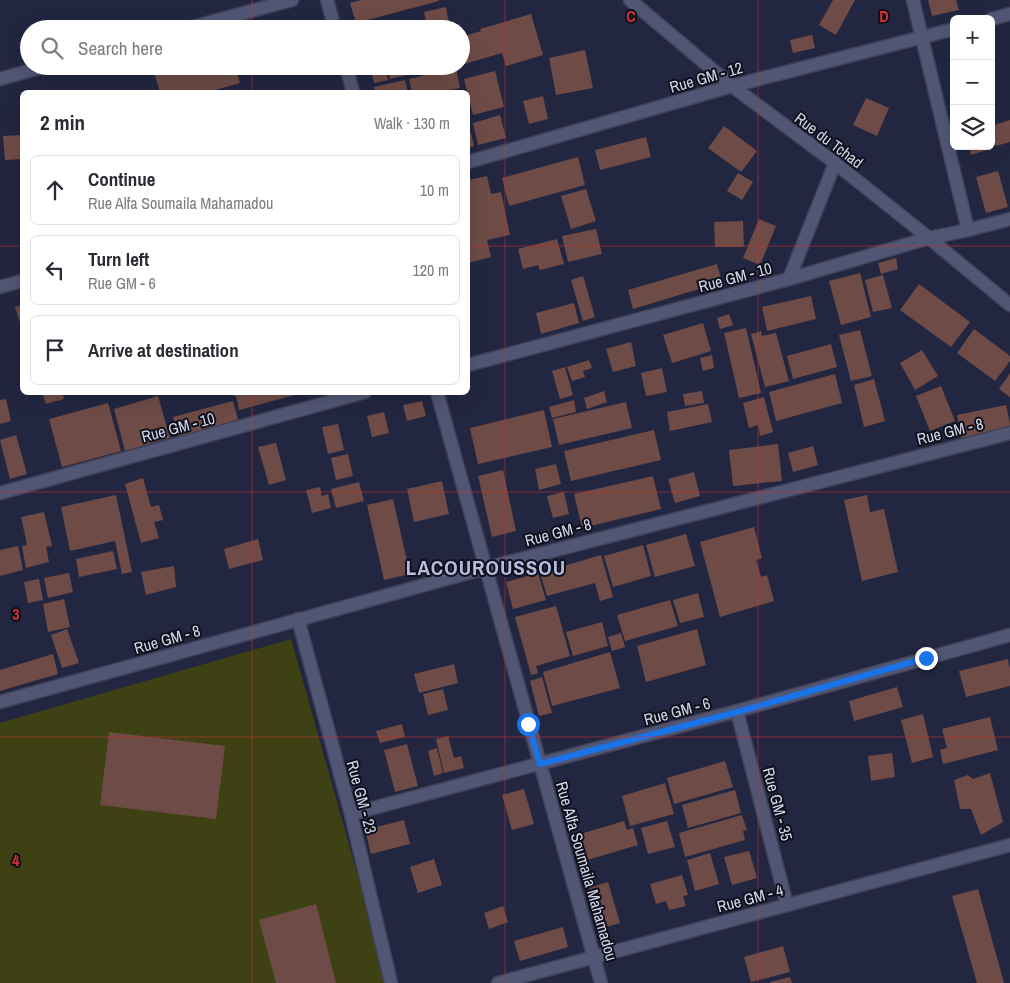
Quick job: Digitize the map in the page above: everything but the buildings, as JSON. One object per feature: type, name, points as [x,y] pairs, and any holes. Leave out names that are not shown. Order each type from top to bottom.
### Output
[{"type":"street","points":[[218,20],[292,0]]},
{"type":"street","points":[[327,0],[333,20]]},
{"type":"street","name":"Rue du Tchad","points":[[630,0],[732,86],[835,163],[1010,304]]},
{"type":"street","points":[[913,0],[968,230]]},
{"type":"street","points":[[995,18],[1010,14]]},
{"type":"street","name":"Rue GM - 12","points":[[470,161],[732,86],[950,29]]},
{"type":"street","points":[[0,79],[20,73]]},
{"type":"street","points":[[348,75],[352,90]]},
{"type":"street","points":[[789,279],[835,163]]},
{"type":"street","name":"Rue GM - 10","points":[[470,364],[789,279],[929,238],[1010,219]]},
{"type":"street","points":[[0,287],[20,282]]},
{"type":"street","name":"Rue GM - 10","points":[[0,493],[355,395]]},
{"type":"street","name":"Rue Alfa Soumaila Mahamadou","points":[[438,395],[601,983]]},
{"type":"street","name":"Rue GM - 8","points":[[0,702],[486,568],[1010,433]]},
{"type":"street","name":"Rue GM - 23","points":[[298,619],[351,814],[392,983]]},
{"type":"street","name":"Rue GM - 6","points":[[351,814],[737,712],[1010,635]]},
{"type":"street","name":"Rue GM - 35","points":[[737,712],[787,905]]},
{"type":"street","name":"Rue GM - 4","points":[[498,983],[1010,845]]},
{"type":"green space","points":[[291,639],[388,983],[0,983],[0,723]]},
{"type":"district","name":"LACOUROUSSOU","points":[[486,568]]},
{"type":"route","points":[[528,724],[540,764],[737,712],[926,658]]}]
